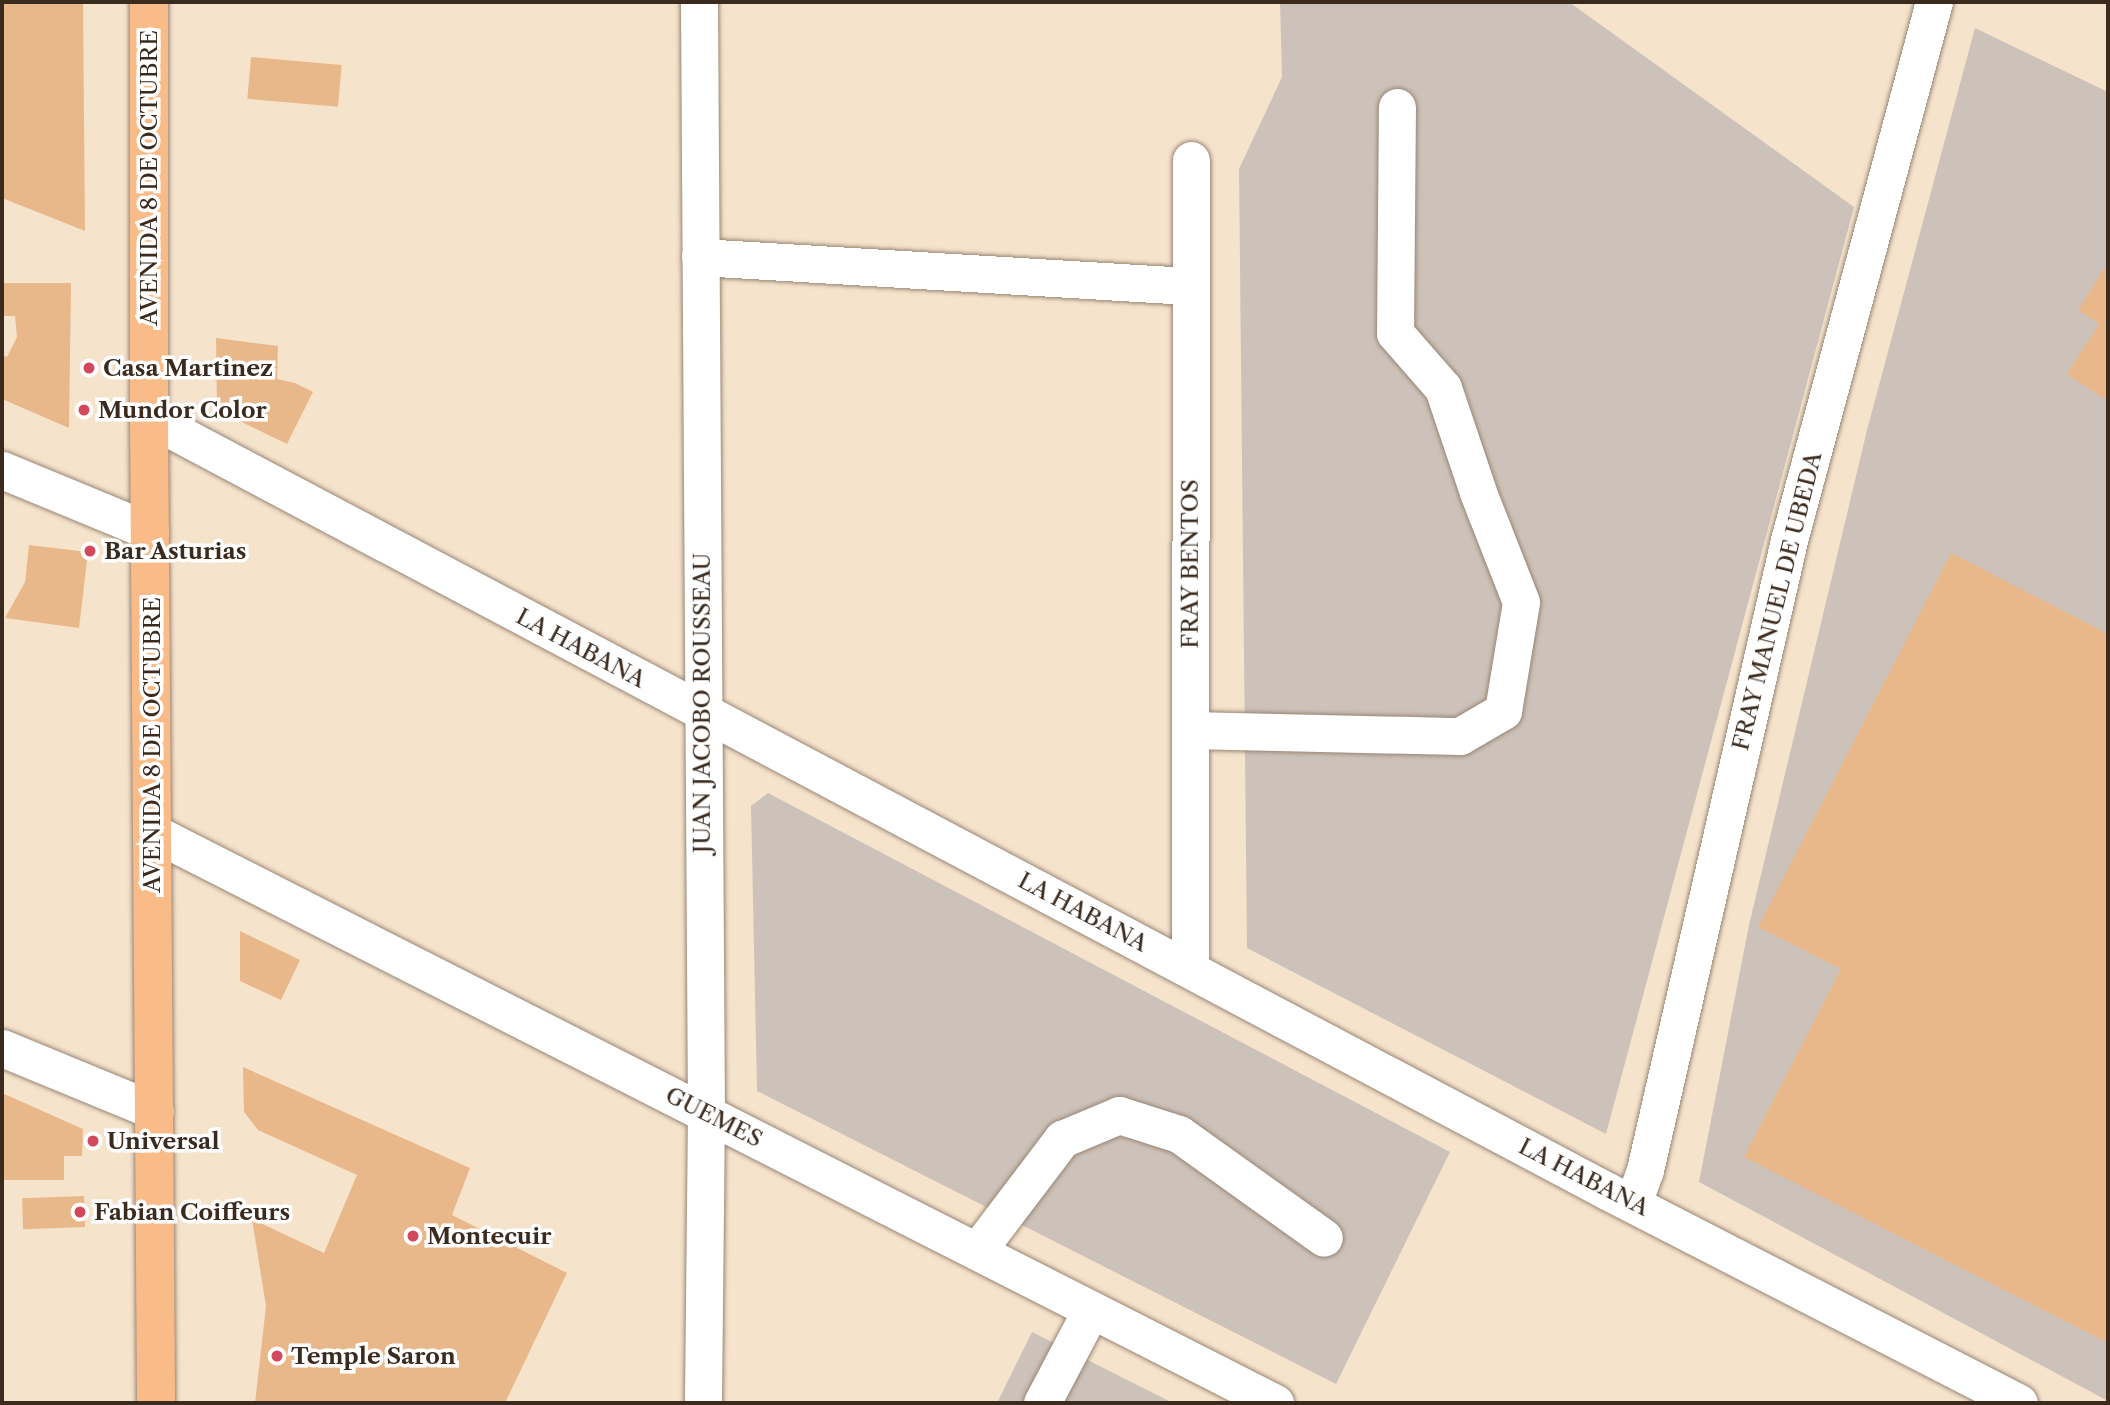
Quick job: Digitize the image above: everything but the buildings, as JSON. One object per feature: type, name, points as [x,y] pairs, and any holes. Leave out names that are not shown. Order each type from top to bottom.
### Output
[{"type":"main road","name":"AVENIDA 8 DE OCTUBRE","points":[[149,2],[156,1403]]},
{"type":"street","name":"JUAN JACOBO ROUSSEAU","points":[[699,2],[706,1112],[703,1403]]},
{"type":"street","name":"FRAY MANUEL DE UBEDA","points":[[1633,1203],[1645,1170],[1789,540],[1934,2]]},
{"type":"street","points":[[1190,730],[1460,736],[1503,711],[1521,602],[1478,492],[1443,388],[1395,334],[1397,107]]},
{"type":"street","name":"FRAY BENTOS","points":[[1190,968],[1191,160]]},
{"type":"street","points":[[700,257],[1191,286]]},
{"type":"street","name":"LA HABANA","points":[[149,418],[1633,1203],[2019,1403]]},
{"type":"street","points":[[2,470],[150,531]]},
{"type":"street","name":"GUEMES","points":[[152,832],[1275,1403]]},
{"type":"street","points":[[2,1048],[155,1111]]},
{"type":"street","points":[[977,1251],[1062,1139],[1119,1115],[1179,1134],[1324,1238]]},
{"type":"street","points":[[1042,1403],[1091,1310]]},
{"type":"shaded area","points":[[1280,2],[1569,2],[1854,207],[1606,1134],[1247,948],[1239,169],[1282,77]]},
{"type":"shaded area","points":[[1975,28],[2108,92],[2108,1401],[1699,1182],[1749,925],[1867,430]]},
{"type":"shaded area","points":[[768,793],[1450,1152],[1336,1384],[757,1091],[751,806]]},
{"type":"shaded area","points":[[1032,1332],[1173,1403],[997,1403]]},
{"type":"place","name":"Casa Martinez","points":[[89,368]]},
{"type":"place","name":"Mundor Color","points":[[84,410]]},
{"type":"place","name":"Bar Asturias","points":[[90,551]]},
{"type":"place","name":"Universal","points":[[93,1141]]},
{"type":"place","name":"Fabian Coiffeurs","points":[[80,1212]]},
{"type":"place","name":"Montecuir","points":[[413,1236]]},
{"type":"place","name":"Temple Saron","points":[[277,1356]]}]
